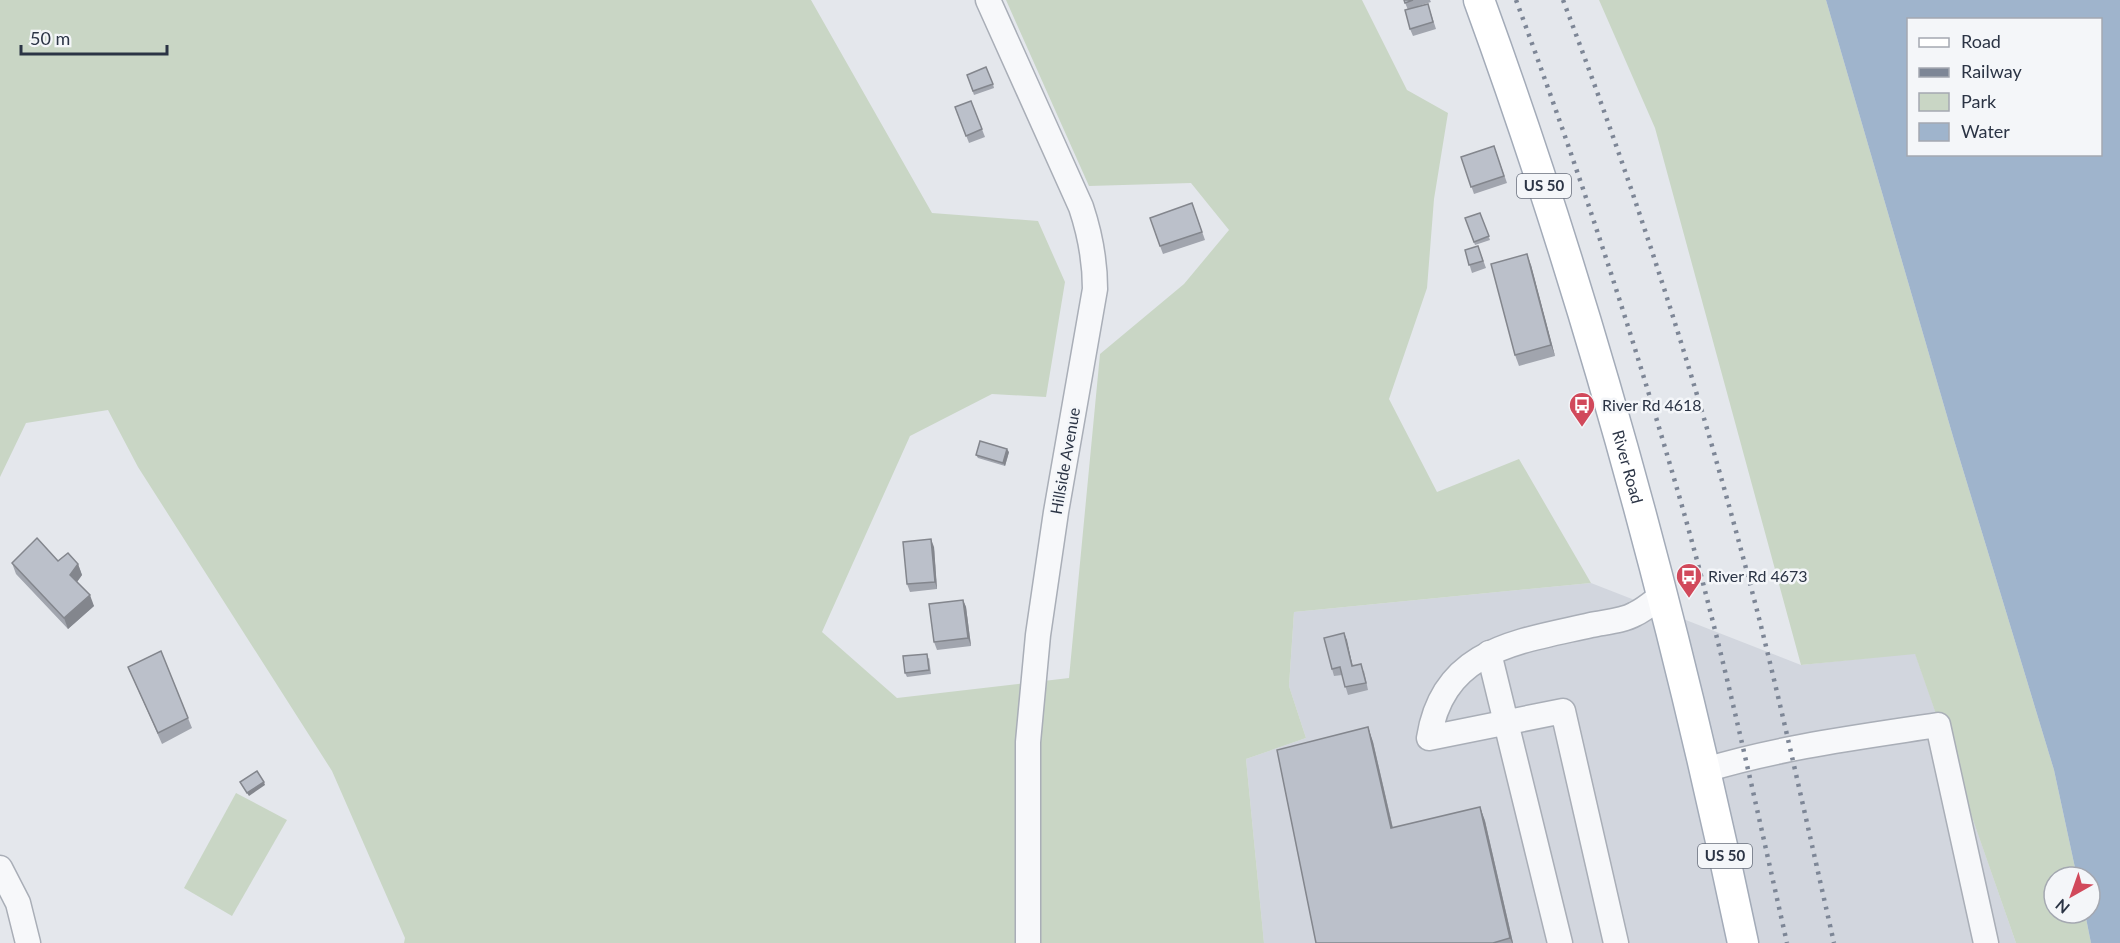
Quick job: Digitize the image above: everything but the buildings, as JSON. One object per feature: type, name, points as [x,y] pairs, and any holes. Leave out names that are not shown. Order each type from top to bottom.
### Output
[{"type":"main road","name":"River Road","points":[[1479,0],[1523,121],[1579,296],[1634,485],[1705,770],[1743,943]]},
{"type":"street","name":"Hillside Avenue","points":[[988,0],[1081,207],[1090,233],[1095,261],[1095,289],[1056,512],[1038,635],[1028,742],[1028,943]]},
{"type":"street","points":[[1617,943],[1563,711],[1429,738],[1432,719],[1442,696],[1461,671],[1489,653],[1529,639],[1634,615],[1661,596]]},
{"type":"street","points":[[1489,653],[1560,943]]},
{"type":"street","points":[[1705,770],[1790,748],[1938,725],[1986,943]]},
{"type":"street","points":[[0,868],[18,903],[28,943]]},
{"type":"shaded area","points":[[1591,583],[1801,665],[1915,653],[2016,943],[1264,943],[1246,759],[1306,738],[1289,686],[1294,612]]},
{"type":"green space","points":[[0,0],[811,0],[932,213],[1038,221],[1065,282],[1046,397],[992,394],[910,436],[822,632],[897,698],[1069,678],[1100,354],[1184,284],[1229,230],[1191,183],[1089,186],[1006,0],[1362,0],[1407,90],[1448,113],[1434,199],[1427,288],[1389,399],[1437,492],[1519,459],[1591,583],[1294,612],[1289,686],[1306,738],[1246,759],[1264,943],[404,943],[405,938],[332,771],[138,467],[108,410],[26,423],[0,477]]},
{"type":"green space","points":[[1599,0],[1826,0],[1954,440],[2054,770],[2074,865],[2042,865],[2042,925],[2087,925],[2091,943],[2016,943],[1915,654],[1801,665],[1655,128]]},
{"type":"green space","points":[[236,793],[287,820],[232,916],[184,888]]},
{"type":"water","points":[[1826,0],[2120,0],[2120,943],[2091,943],[2087,925],[2102,925],[2102,865],[2074,865],[2054,770],[1954,440]]},
{"type":"railway","points":[[1516,0],[1604,252],[1682,506],[1725,669],[1787,943]]},
{"type":"railway","points":[[1563,0],[1646,232],[1718,468],[1771,665],[1834,943]]},
{"type":"place","name":"River Rd 4618","points":[[1582,428]]},
{"type":"place","name":"River Rd 4673","points":[[1689,599]]}]
